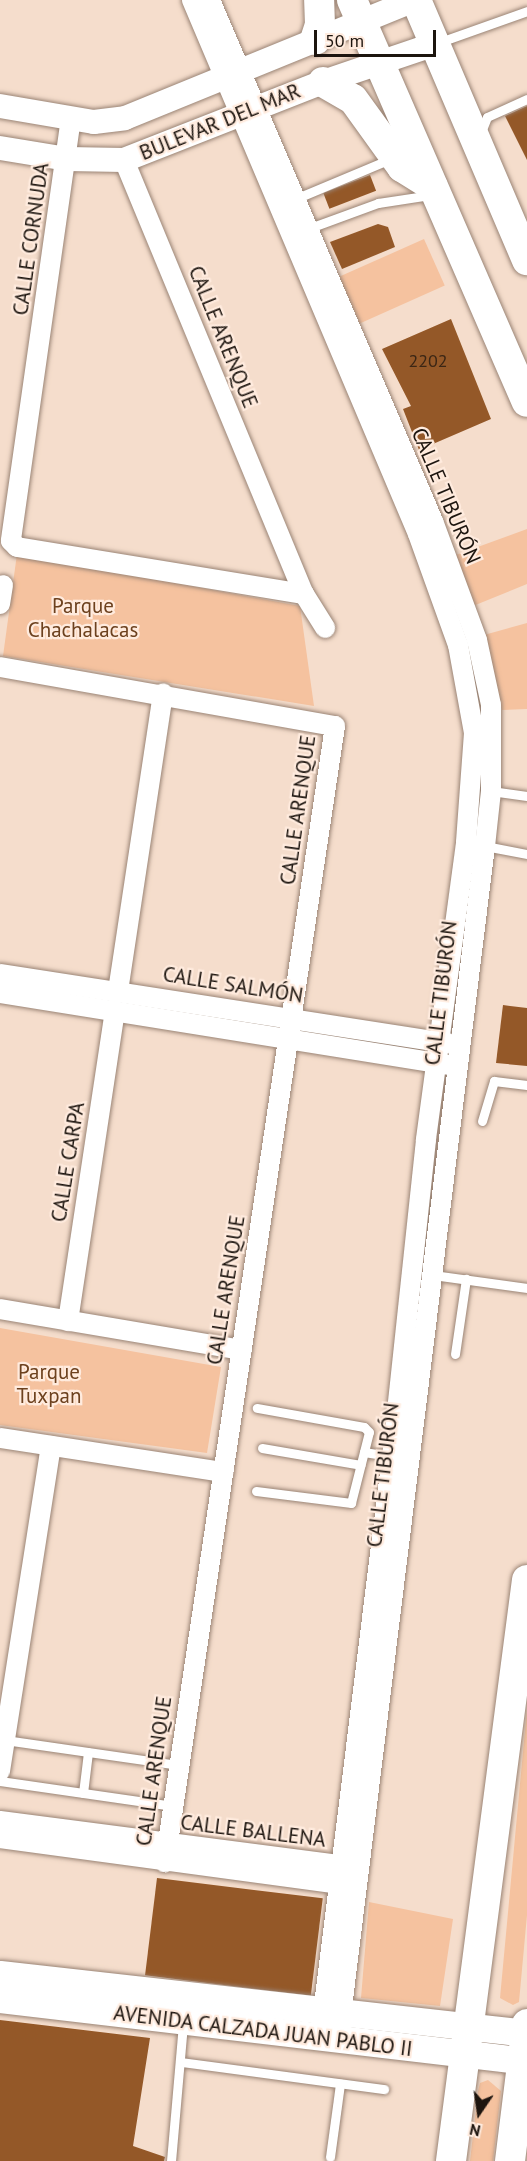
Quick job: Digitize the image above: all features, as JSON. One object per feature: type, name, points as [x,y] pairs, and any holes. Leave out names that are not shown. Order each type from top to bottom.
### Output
[{"type":"main road","points":[[315,40],[320,25],[319,0]]},
{"type":"main road","points":[[415,0],[479,150],[524,243]]},
{"type":"main road","points":[[357,10],[527,402]]},
{"type":"main road","points":[[322,82],[359,105],[408,173],[434,190]]},
{"type":"main road","points":[[451,2161],[469,2041],[527,1580]]},
{"type":"main road","name":"AVENIDA CALZADA JUAN PABLO II","points":[[7,1987],[184,2009],[329,2040],[526,2042]]},
{"type":"main road","name":"AVENIDA CALZADA JUAN PABLO II","points":[[184,2009],[332,2010],[469,2041]]},
{"type":"main road","points":[[510,2161],[526,2042]]},
{"type":"street","name":"CALLE TIBURÓN","points":[[192,0],[233,76],[248,110],[418,534],[458,645],[471,706],[474,748],[448,1044],[456,1066],[432,1275],[400,1458]]},
{"type":"street","name":"CALLE TIBURÓN","points":[[210,0],[233,76]]},
{"type":"street","name":"BULEVAR DEL MAR","points":[[0,106],[94,122],[125,118],[233,76],[315,40],[357,10],[415,0]]},
{"type":"street","name":"BULEVAR DEL MAR","points":[[0,148],[67,159],[124,160],[322,82],[435,44]]},
{"type":"street","name":"CALLE TIBURÓN","points":[[248,110],[295,200],[433,521],[477,640],[491,705],[491,792],[485,846],[448,1044],[436,1064],[400,1458],[329,2040]]},
{"type":"street","name":"CALLE CORNUDA","points":[[71,118],[13,544],[304,594]]},
{"type":"street","name":"CALLE ARENQUE","points":[[124,160],[304,594],[325,628]]},
{"type":"street","points":[[0,667],[163,693],[118,991]]},
{"type":"street","name":"CALLE ARENQUE","points":[[163,693],[335,726],[166,1853]]},
{"type":"street","name":"CALLE SALMÓN","points":[[0,974],[118,991],[436,1064],[456,1066]]},
{"type":"street","name":"CALLE SALMÓN","points":[[0,993],[115,1011],[448,1044]]},
{"type":"street","name":"CALLE CARPA","points":[[68,1321],[115,1011]]},
{"type":"street","points":[[0,1309],[242,1350]]},
{"type":"street","points":[[0,1438],[223,1472]]},
{"type":"street","points":[[0,1771],[51,1446]]},
{"type":"street","name":"CALLE BALLENA","points":[[0,1821],[166,1853]]},
{"type":"street","name":"CALLE BALLENA","points":[[0,1839],[166,1853],[348,1876]]},
{"type":"lane","points":[[435,44],[527,10]]},
{"type":"lane","points":[[479,150],[487,117],[527,99]]},
{"type":"lane","points":[[295,200],[395,157]]},
{"type":"lane","points":[[307,229],[378,203],[434,190]]},
{"type":"lane","points":[[491,792],[527,796]]},
{"type":"lane","points":[[485,846],[527,854]]},
{"type":"lane","points":[[482,1120],[494,1081],[527,1085]]},
{"type":"lane","points":[[432,1275],[527,1288]]},
{"type":"lane","points":[[455,1354],[466,1279]]},
{"type":"lane","points":[[256,1491],[348,1504],[354,1499],[369,1432],[364,1427],[257,1408]]},
{"type":"lane","points":[[262,1448],[361,1465]]},
{"type":"lane","points":[[364,1452],[400,1458]]},
{"type":"lane","points":[[5,1740],[179,1765]]},
{"type":"lane","points":[[83,1792],[88,1752]]},
{"type":"lane","points":[[0,1781],[173,1806]]},
{"type":"lane","points":[[171,2161],[184,2009]]},
{"type":"lane","points":[[180,2062],[384,2089]]},
{"type":"lane","points":[[330,2157],[340,2084]]},
{"type":"green space","points":[[424,239],[445,286],[360,323],[339,277]]},
{"type":"green space","points":[[527,529],[527,584],[473,606],[453,556]]},
{"type":"green space","name":"Parque Chachalacas","points":[[17,554],[300,606],[314,706],[3,656]]},
{"type":"green space","points":[[527,623],[527,709],[502,710],[484,635]]},
{"type":"green space","name":"Parque Tuxpan","points":[[0,1328],[221,1367],[207,1453],[0,1425]]},
{"type":"green space","points":[[527,1709],[527,1915],[519,2002],[513,2005],[500,1998]]},
{"type":"green space","points":[[369,1902],[453,1919],[440,2006],[361,1998]]},
{"type":"green space","points":[[488,2080],[501,2091],[493,2161],[470,2161],[478,2091],[480,2083]]},
{"type":"building","points":[[527,106],[527,160],[505,116]]},
{"type":"building","points":[[370,175],[376,191],[329,209],[323,193]]},
{"type":"building","points":[[378,224],[388,227],[395,247],[342,269],[330,242]]},
{"type":"building","points":[[451,319],[491,419],[419,450],[403,409],[411,406],[382,349]]},
{"type":"building","points":[[503,1005],[527,1008],[527,1066],[496,1063]]},
{"type":"building","points":[[157,1878],[323,1898],[311,1996],[145,1975]]},
{"type":"building","points":[[0,2020],[150,2038],[133,2146],[165,2157],[164,2161],[0,2161]]}]
